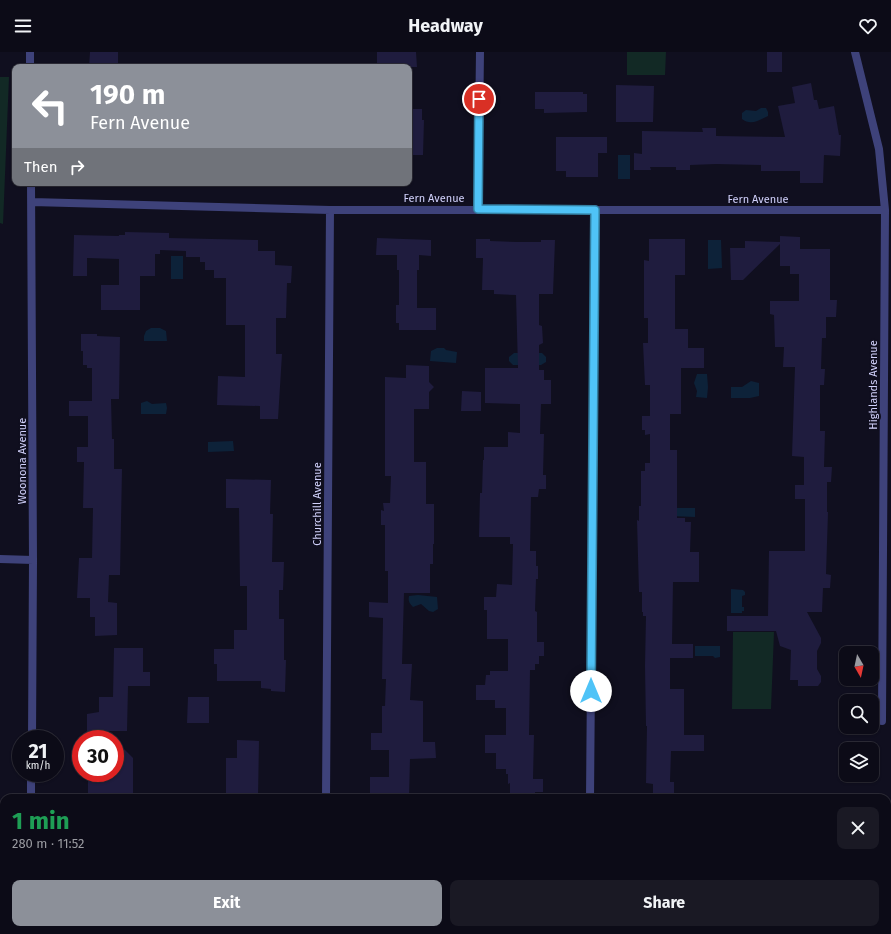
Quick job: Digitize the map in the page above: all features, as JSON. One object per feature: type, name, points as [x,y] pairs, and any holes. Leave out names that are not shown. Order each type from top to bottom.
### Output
[{"type":"street","points":[[30,52],[30,64]]},
{"type":"street","points":[[478,209],[480,52]]},
{"type":"street","name":"Highlands Avenue","points":[[855,52],[879,149],[885,210],[888,353],[882,722]]},
{"type":"street","name":"Woonona Avenue","points":[[31,186],[33,560],[32,730]]},
{"type":"street","name":"Fern Avenue","points":[[32,202],[330,210],[885,210]]},
{"type":"street","name":"Churchill Avenue","points":[[326,794],[330,210]]},
{"type":"street","points":[[590,794],[595,210]]},
{"type":"street","points":[[0,559],[33,560]]},
{"type":"street","points":[[31,782],[31,794]]},
{"type":"green space","points":[[627,52],[666,52],[665,75],[627,75]]},
{"type":"green space","points":[[0,77],[9,77],[3,224],[0,223]]},
{"type":"green space","points":[[733,632],[774,632],[771,709],[732,709]]},
{"type":"water","points":[[761,108],[766,108],[768,116],[752,122],[742,119],[742,113],[746,110],[756,111]]},
{"type":"water","points":[[618,155],[630,155],[630,179],[618,179]]},
{"type":"water","points":[[708,240],[721,240],[722,268],[708,269]]},
{"type":"water","points":[[171,256],[183,256],[183,279],[171,279]]},
{"type":"water","points":[[151,328],[160,328],[166,331],[167,341],[144,341],[146,331]]},
{"type":"water","points":[[437,348],[444,348],[446,350],[457,352],[456,363],[430,361],[431,351]]},
{"type":"water","points":[[514,353],[542,353],[546,357],[546,362],[541,365],[513,365],[509,361],[509,357]]},
{"type":"water","points":[[697,374],[707,374],[707,398],[696,397],[697,391],[694,383]]},
{"type":"water","points":[[751,381],[759,383],[759,396],[750,398],[731,398],[731,387],[742,387]]},
{"type":"water","points":[[147,401],[152,404],[166,403],[166,414],[141,414],[141,403]]},
{"type":"water","points":[[233,441],[234,451],[208,452],[208,442]]},
{"type":"water","points":[[667,508],[695,508],[695,517],[671,516]]},
{"type":"water","points":[[731,589],[743,590],[745,592],[745,595],[742,596],[742,607],[744,607],[744,611],[742,611],[742,613],[731,613]]},
{"type":"water","points":[[418,595],[437,597],[438,609],[433,612],[429,611],[421,604],[413,607],[409,602],[409,596]]},
{"type":"water","points":[[695,646],[720,646],[720,657],[695,656]]},
{"type":"building","points":[[90,52],[118,52],[118,64],[89,64]]},
{"type":"building","points":[[377,52],[416,52],[417,67],[412,67],[412,64],[377,64]]},
{"type":"building","points":[[767,52],[782,52],[782,72],[767,72]]},
{"type":"building","points":[[811,83],[814,100],[817,100],[819,109],[834,106],[839,135],[841,135],[840,156],[824,155],[823,183],[800,183],[800,171],[761,171],[761,165],[690,165],[690,170],[676,170],[676,167],[650,167],[651,170],[634,170],[634,153],[642,154],[642,131],[703,132],[702,128],[716,128],[716,136],[785,137],[778,106],[795,103],[792,87]]},
{"type":"building","points":[[616,85],[654,86],[653,122],[616,122]]},
{"type":"building","points":[[535,92],[583,92],[583,94],[587,94],[587,112],[544,113],[544,109],[535,109]]},
{"type":"building","points":[[412,109],[422,109],[422,120],[424,120],[423,155],[412,155]]},
{"type":"building","points":[[556,137],[607,137],[607,153],[598,153],[598,177],[566,177],[566,171],[556,171]]},
{"type":"building","points":[[125,232],[169,233],[169,238],[258,240],[258,251],[275,251],[275,265],[292,266],[291,283],[287,283],[286,318],[276,318],[276,354],[282,354],[278,419],[260,419],[260,406],[217,405],[218,376],[245,377],[245,325],[226,325],[226,278],[214,278],[214,270],[205,270],[205,262],[200,262],[200,257],[186,257],[186,251],[160,250],[160,254],[155,254],[155,276],[140,276],[140,310],[101,310],[101,285],[119,285],[119,259],[87,258],[87,276],[73,276],[74,235],[119,236],[125,235]]},
{"type":"building","points":[[780,236],[800,237],[800,249],[830,249],[830,300],[837,300],[836,317],[826,317],[826,338],[822,338],[821,369],[825,369],[824,385],[820,385],[820,431],[825,431],[824,467],[832,467],[831,482],[827,482],[828,512],[826,574],[831,575],[830,588],[823,588],[822,612],[807,612],[821,638],[821,643],[817,651],[817,669],[821,676],[821,682],[818,686],[798,686],[798,680],[790,680],[791,650],[780,646],[776,631],[727,631],[727,616],[768,616],[769,551],[805,551],[805,499],[795,499],[795,485],[804,485],[804,457],[792,456],[795,367],[783,367],[784,347],[775,347],[774,315],[770,314],[770,301],[799,301],[799,274],[790,274],[790,266],[780,266],[780,244],[743,280],[731,280],[730,248],[745,248],[745,241],[780,242]]},
{"type":"building","points":[[377,238],[431,240],[431,256],[419,255],[419,270],[417,270],[417,308],[436,308],[436,330],[399,330],[399,323],[396,323],[396,305],[399,305],[399,270],[397,270],[397,255],[376,255]]},
{"type":"building","points":[[476,239],[518,242],[541,242],[541,240],[555,240],[553,294],[539,294],[539,325],[542,326],[543,343],[539,345],[539,370],[544,370],[544,380],[551,380],[551,404],[541,404],[540,434],[544,434],[543,475],[546,475],[546,489],[539,489],[538,497],[531,497],[530,551],[536,551],[536,566],[538,566],[535,611],[537,612],[537,642],[544,642],[544,656],[539,656],[539,664],[535,664],[535,670],[530,670],[529,735],[534,735],[533,779],[543,779],[543,792],[535,792],[535,794],[510,794],[510,783],[508,784],[508,774],[506,774],[506,769],[496,769],[496,753],[485,753],[485,735],[506,735],[506,708],[495,708],[495,700],[476,700],[476,685],[485,685],[486,675],[490,675],[490,671],[508,671],[508,639],[487,639],[487,610],[484,610],[484,597],[496,597],[497,584],[512,585],[513,544],[510,544],[510,537],[479,537],[480,493],[482,493],[484,447],[508,447],[508,432],[520,433],[520,404],[485,403],[485,368],[518,368],[516,295],[494,294],[494,290],[482,290],[483,258],[476,258]]},
{"type":"building","points":[[649,239],[685,239],[685,275],[675,275],[675,329],[688,329],[688,348],[704,348],[704,368],[681,368],[681,414],[670,414],[670,450],[677,450],[677,518],[685,518],[685,522],[691,522],[690,552],[699,552],[699,582],[673,582],[672,644],[693,644],[693,658],[670,658],[670,689],[684,689],[684,735],[704,735],[704,751],[671,751],[670,782],[674,782],[674,794],[653,794],[653,784],[646,783],[646,616],[643,616],[642,612],[642,592],[639,592],[637,520],[639,521],[639,506],[641,506],[641,471],[645,471],[645,463],[650,463],[650,434],[645,435],[645,430],[642,430],[642,416],[650,416],[650,385],[645,385],[643,343],[648,343],[648,318],[644,318],[644,260],[649,261]]},
{"type":"building","points":[[81,334],[97,334],[97,336],[120,337],[119,399],[111,399],[112,439],[114,439],[114,469],[122,469],[120,575],[109,575],[108,602],[117,603],[117,635],[95,636],[95,617],[90,617],[90,598],[77,598],[79,558],[92,558],[93,508],[83,508],[84,462],[77,462],[77,447],[88,447],[88,416],[69,416],[69,401],[92,401],[92,368],[87,368],[87,365],[83,365]]},
{"type":"building","points":[[406,365],[429,366],[429,382],[434,387],[429,392],[429,409],[414,409],[414,462],[426,462],[426,504],[434,504],[434,544],[433,564],[430,564],[430,593],[404,593],[402,664],[412,664],[410,700],[423,701],[423,742],[435,742],[436,758],[410,759],[409,794],[370,794],[370,777],[389,777],[389,750],[371,750],[371,733],[382,733],[382,706],[385,706],[386,679],[382,679],[383,618],[369,617],[369,602],[388,603],[388,571],[385,571],[385,525],[381,525],[381,510],[384,511],[383,503],[390,503],[391,476],[385,476],[385,377],[406,378]]},
{"type":"building","points":[[462,391],[481,392],[481,411],[461,411]]},
{"type":"building","points":[[226,479],[271,480],[270,514],[273,514],[272,562],[284,562],[283,590],[279,590],[279,619],[284,619],[284,660],[286,660],[285,692],[271,691],[271,689],[261,688],[261,681],[217,681],[217,664],[214,664],[214,649],[234,649],[234,630],[247,630],[247,586],[240,586],[239,508],[226,508]]},
{"type":"building","points":[[114,648],[143,648],[143,672],[150,672],[150,686],[128,686],[127,731],[87,730],[87,714],[99,712],[99,697],[113,697]]},
{"type":"building","points":[[188,697],[209,697],[209,723],[187,723]]},
{"type":"building","points":[[237,740],[259,741],[258,794],[226,794],[226,758],[237,758]]},
{"type":"building","points":[[124,749],[133,758],[133,794],[88,794],[88,782],[124,782]]},
{"type":"route","points":[[479,99],[478,209],[595,210],[591,691]]}]
